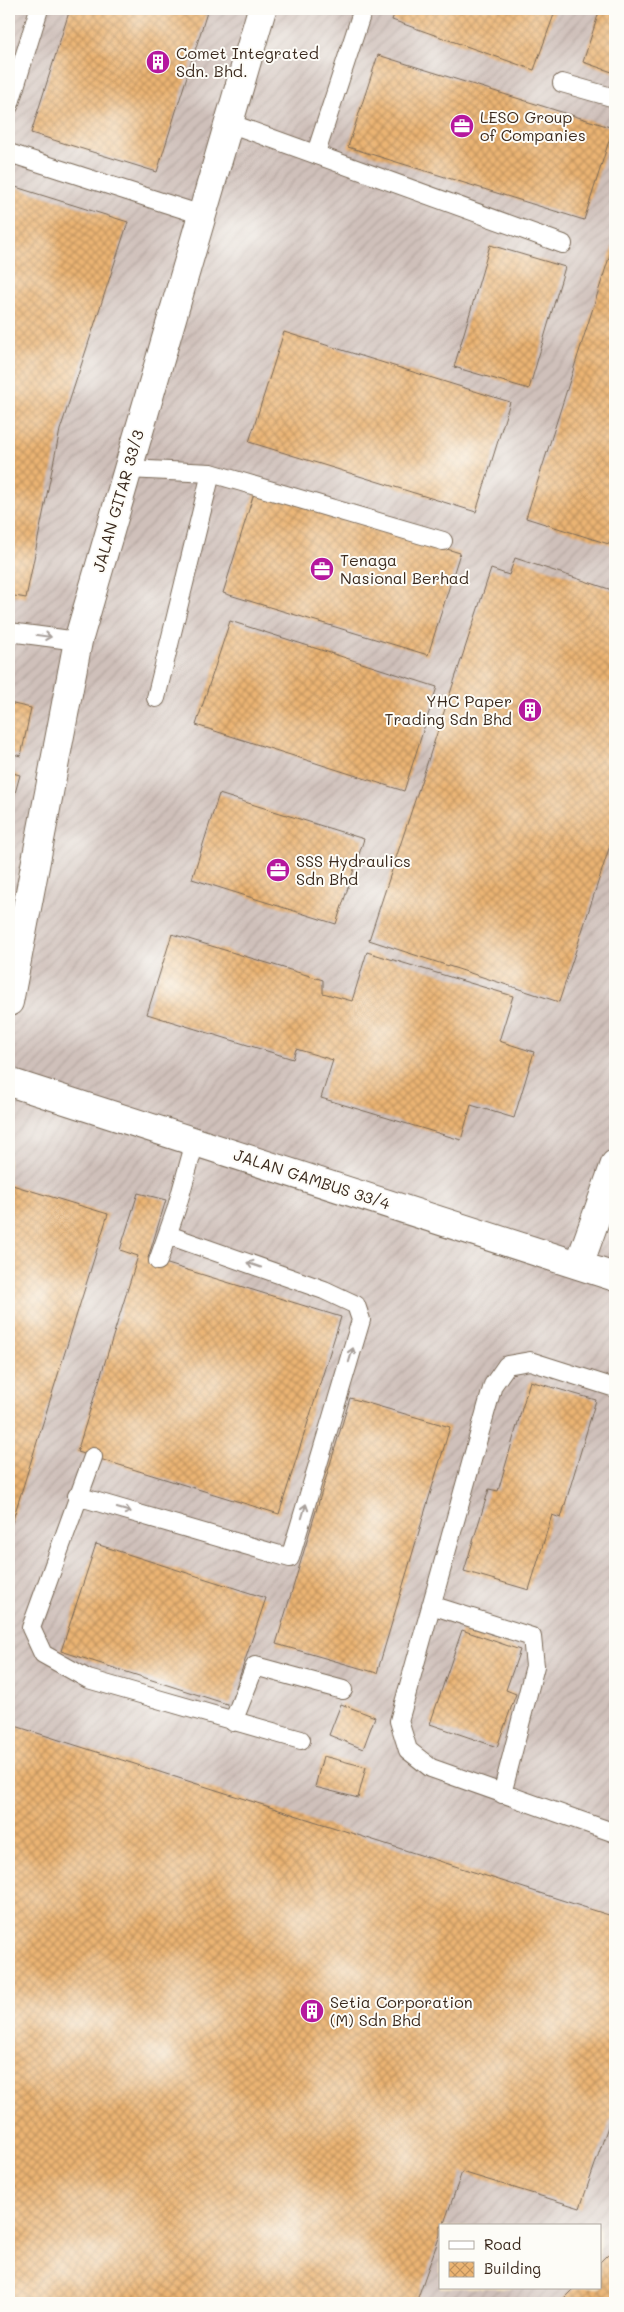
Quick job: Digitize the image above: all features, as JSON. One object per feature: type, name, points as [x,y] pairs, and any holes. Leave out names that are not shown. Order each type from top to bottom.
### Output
[{"type":"street","name":"JALAN GITAR 33/3","points":[[9,1002],[78,641],[262,9]]},
{"type":"street","name":"JALAN GAMBUS 33/4","points":[[9,1082],[615,1277]]},
{"type":"street","points":[[579,1265],[615,1164]]},
{"type":"lane","points":[[9,106],[39,9]]},
{"type":"lane","points":[[316,153],[363,9]]},
{"type":"lane","points":[[562,83],[615,98]]},
{"type":"lane","points":[[229,123],[563,244]]},
{"type":"lane","points":[[9,153],[202,215]]},
{"type":"lane","points":[[127,469],[211,473],[443,541]]},
{"type":"lane","points":[[156,698],[211,473]]},
{"type":"lane","points":[[9,632],[78,641]]},
{"type":"lane","points":[[158,1261],[168,1235],[195,1142]]},
{"type":"lane","points":[[77,1496],[290,1558],[361,1320],[356,1305],[324,1290],[168,1235]]},
{"type":"lane","points":[[615,1388],[530,1362],[507,1365],[493,1385],[399,1721],[408,1750],[431,1768],[615,1833]]},
{"type":"lane","points":[[93,1457],[77,1496],[31,1628],[43,1654],[88,1679],[301,1740]]},
{"type":"lane","points":[[431,1605],[532,1637],[535,1666],[502,1794]]},
{"type":"lane","points":[[233,1722],[255,1666],[343,1690]]},
{"type":"shaded area","points":[[9,9],[615,9],[615,2303],[9,2303]]},
{"type":"building","points":[[70,9],[208,9],[157,172],[31,133]]},
{"type":"building","points":[[396,9],[556,9],[534,70],[392,20]]},
{"type":"building","points":[[600,9],[615,9],[615,73],[583,62]]},
{"type":"building","points":[[378,55],[613,128],[584,220],[348,147]]},
{"type":"building","points":[[9,185],[128,222],[60,430],[26,598],[9,595]]},
{"type":"building","points":[[615,239],[615,546],[526,518]]},
{"type":"building","points":[[490,245],[565,267],[529,389],[454,367]]},
{"type":"building","points":[[284,332],[510,402],[476,512],[249,442]]},
{"type":"building","points":[[255,490],[460,553],[428,655],[223,593]]},
{"type":"building","name":"YHC Paper Trading Sdn Bhd","points":[[515,558],[615,591],[615,830],[559,1002],[369,940],[491,569],[509,575]]},
{"type":"building","points":[[230,621],[437,687],[404,791],[196,725]]},
{"type":"building","points":[[9,703],[31,708],[21,756],[9,753]]},
{"type":"building","points":[[9,772],[20,775],[9,815]]},
{"type":"building","points":[[219,794],[364,839],[336,924],[192,879]]},
{"type":"building","points":[[172,934],[323,980],[323,993],[352,1001],[367,952],[513,996],[499,1041],[534,1052],[514,1118],[471,1105],[461,1140],[321,1098],[333,1060],[296,1049],[293,1059],[147,1014]]},
{"type":"building","points":[[9,1184],[108,1214],[9,1532]]},
{"type":"building","points":[[138,1193],[166,1200],[148,1258],[341,1317],[279,1514],[77,1452],[138,1256],[120,1250]]},
{"type":"building","points":[[530,1381],[596,1400],[561,1518],[552,1515],[529,1590],[464,1571],[489,1489],[498,1491]]},
{"type":"building","points":[[350,1398],[450,1427],[377,1673],[276,1644]]},
{"type":"building","points":[[96,1544],[266,1598],[230,1705],[61,1651]]},
{"type":"building","points":[[462,1630],[520,1650],[506,1690],[516,1694],[497,1747],[430,1724]]},
{"type":"building","points":[[341,1704],[375,1717],[363,1749],[329,1735]]},
{"type":"building","name":"Setia Corporation (M) Sdn Bhd","points":[[9,1724],[615,1917],[615,2106],[580,2208],[462,2172],[444,2224],[439,2224],[439,2238],[416,2303],[9,2303]]},
{"type":"building","points":[[323,1756],[366,1767],[358,1798],[315,1787]]},
{"type":"building","points":[[615,2247],[615,2303],[559,2303],[572,2290],[602,2290],[602,2260]]},
{"type":"place","name":"Comet Integrated Sdn. Bhd.","points":[[158,62]]},
{"type":"place","name":"LESO Group of Companies","points":[[462,126]]},
{"type":"place","name":"Tenaga Nasional Berhad","points":[[322,569]]},
{"type":"place","name":"YHC Paper Trading Sdn Bhd","points":[[530,710]]},
{"type":"place","name":"SSS Hydraulics Sdn Bhd","points":[[278,870]]},
{"type":"place","name":"Setia Corporation (M) Sdn Bhd","points":[[312,2011]]}]
